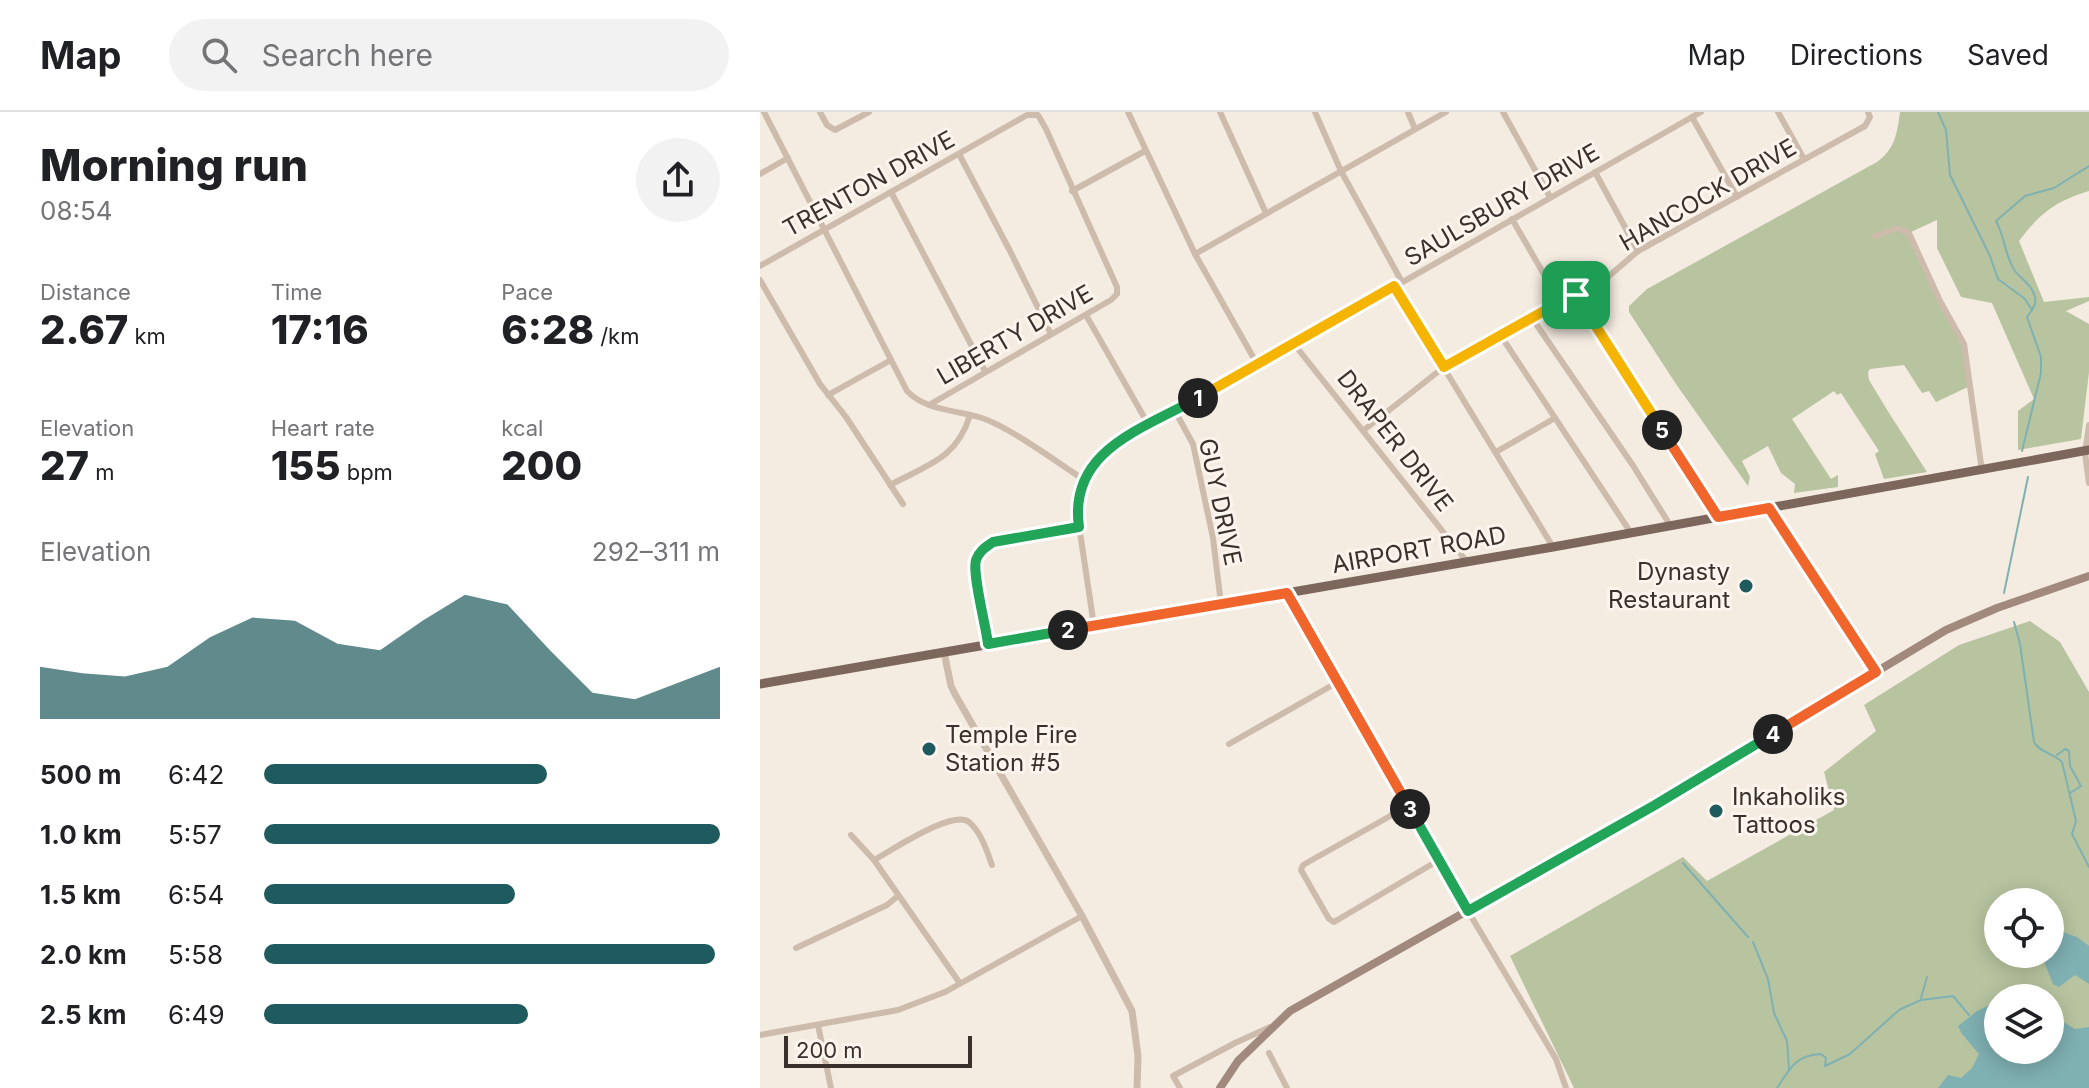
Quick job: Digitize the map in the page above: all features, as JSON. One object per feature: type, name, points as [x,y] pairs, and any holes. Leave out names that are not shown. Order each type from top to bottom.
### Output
[{"type":"main road","name":"AIRPORT ROAD","points":[[760,684],[2088,452]]},
{"type":"main road","points":[[1220,1088],[1238,1061],[1290,1011],[1655,805],[1946,630],[2013,602],[2089,576]]},
{"type":"street","points":[[764,112],[907,391],[929,405],[997,425],[1083,479],[1077,512],[1094,626]]},
{"type":"street","points":[[820,112],[827,125],[835,130],[869,112]]},
{"type":"street","points":[[1128,112],[1195,254],[1257,364]]},
{"type":"street","points":[[1220,112],[1266,213]]},
{"type":"street","points":[[1315,112],[1341,171],[1402,282]]},
{"type":"street","points":[[1408,112],[1415,129]]},
{"type":"street","points":[[1195,254],[1446,112]]},
{"type":"street","points":[[1516,112],[1504,115],[1550,197]]},
{"type":"street","name":"SAULSBURY DRIVE","points":[[1083,479],[1098,457],[1148,424],[1701,112]]},
{"type":"street","points":[[1778,112],[1804,159]]},
{"type":"street","name":"HANCOCK DRIVE","points":[[1364,430],[1444,367],[1602,282],[1638,251],[1865,126],[1869,121],[1868,112]]},
{"type":"street","name":"TRENTON DRIVE","points":[[760,266],[1027,115],[1038,115],[1072,191]]},
{"type":"street","points":[[1692,117],[1737,197]]},
{"type":"street","points":[[1072,191],[1145,151]]},
{"type":"street","points":[[959,154],[1051,334]]},
{"type":"street","points":[[760,174],[788,158]]},
{"type":"street","points":[[1595,172],[1638,251]]},
{"type":"street","name":"LIBERTY DRIVE","points":[[929,405],[1117,294],[1117,287],[1072,191]]},
{"type":"street","points":[[891,192],[985,371]]},
{"type":"street","points":[[1512,219],[1560,302]]},
{"type":"street","points":[[1875,236],[1897,228],[1909,233],[1940,301],[1964,344],[1982,471]]},
{"type":"street","points":[[760,280],[828,395],[903,504]]},
{"type":"street","points":[[1394,286],[1553,547]]},
{"type":"street","points":[[1576,295],[1718,517]]},
{"type":"street","points":[[1086,315],[1148,424]]},
{"type":"street","points":[[1532,318],[1670,525]]},
{"type":"street","points":[[1501,336],[1631,533]]},
{"type":"street","name":"DRAPER DRIVE","points":[[1294,344],[1467,562]]},
{"type":"street","points":[[828,395],[891,360]]},
{"type":"street","name":"GUY DRIVE","points":[[1175,411],[1193,444],[1213,538],[1221,604]]},
{"type":"street","points":[[890,485],[951,450],[965,433],[970,415]]},
{"type":"street","points":[[1496,452],[1555,418]]},
{"type":"street","points":[[2089,425],[2089,483]]},
{"type":"street","points":[[1769,508],[1876,672]]},
{"type":"street","points":[[988,644],[975,572],[976,559],[983,549],[993,542],[1079,527]]},
{"type":"street","points":[[1287,593],[1556,1059],[1566,1088]]},
{"type":"street","points":[[944,652],[956,696],[1082,916],[1132,1011],[1138,1056],[1137,1088]]},
{"type":"street","points":[[1229,744],[1338,682]]},
{"type":"street","points":[[1408,806],[1303,865],[1301,870],[1329,919],[1334,922],[1439,860]]},
{"type":"street","points":[[874,860],[940,824],[962,818],[969,822],[980,838],[992,865]]},
{"type":"street","points":[[851,835],[874,860],[959,982]]},
{"type":"street","points":[[796,948],[887,905],[898,896]]},
{"type":"street","points":[[760,1035],[898,1010],[945,992],[1082,916]]},
{"type":"street","points":[[818,1025],[831,1088]]},
{"type":"street","points":[[1180,1088],[1173,1076],[1270,1027]]},
{"type":"street","points":[[1269,1053],[1287,1088]]},
{"type":"green space","points":[[1900,112],[2089,112],[2089,191],[2050,209],[2019,241],[2044,302],[2089,297],[2089,301],[2066,311],[2089,324],[2089,372],[2081,439],[2018,450],[2018,411],[2034,399],[1992,303],[1961,297],[1937,248],[1937,220],[1909,233],[1964,344],[1968,387],[1936,402],[1929,391],[1922,393],[1904,365],[1870,369],[1868,372],[1869,380],[1927,472],[1884,479],[1875,454],[1879,451],[1841,393],[1837,395],[1834,391],[1792,419],[1831,479],[1838,475],[1838,487],[1794,493],[1795,484],[1781,473],[1768,446],[1742,461],[1750,477],[1748,486],[1676,384],[1629,312],[1629,306],[1647,289],[1877,162],[1888,152],[1894,140]]},
{"type":"green space","points":[[2030,621],[2060,642],[2089,692],[2089,1088],[1574,1088],[1510,956],[1683,857],[1707,881],[1834,810],[1824,772],[1876,731],[1864,705],[1959,645]]},
{"type":"water","points":[[2064,933],[2077,937],[2089,946],[2089,984],[2075,975],[2063,984],[2053,984],[2047,968],[2064,968]]},
{"type":"water","points":[[1984,1008],[1984,1064],[2064,1064],[2064,1022],[2075,1029],[2089,1027],[2089,1088],[1938,1088],[1948,1075],[1961,1078],[1972,1068],[1979,1054],[1958,1026]]},
{"type":"waterway","points":[[1938,112],[1946,130],[1950,175],[1998,279],[2025,299],[2032,310],[2027,317],[2041,357],[2041,373],[2022,451]]},
{"type":"waterway","points":[[2032,310],[2034,293],[2012,265],[1996,221],[2025,196],[2054,188],[2089,166]]},
{"type":"waterway","points":[[2004,593],[2028,477]]},
{"type":"waterway","points":[[2014,622],[2034,742],[2062,762],[2076,821],[2072,834],[2089,867]]},
{"type":"waterway","points":[[2057,755],[2065,749],[2069,751],[2070,766],[2081,786],[2070,793]]},
{"type":"waterway","points":[[1683,863],[1748,937]]},
{"type":"waterway","points":[[1753,942],[1768,979],[1774,1013],[1787,1041],[1789,1070]]},
{"type":"waterway","points":[[1921,998],[1927,977]]},
{"type":"waterway","points":[[1777,1088],[1800,1060],[1821,1054],[1826,1058],[1825,1066],[1850,1054],[1899,1010],[1921,1000],[1953,996],[1969,1015]]},
{"type":"place","name":"Dynasty Restaurant","points":[[1746,586]]},
{"type":"place","name":"Temple Fire Station #5","points":[[929,749]]},
{"type":"place","name":"Inkaholiks Tattoos","points":[[1716,811]]},
{"type":"route","points":[[1394,286],[1444,367],[1576,295],[1718,517],[1769,508],[1876,672],[1655,805],[1468,911],[1287,593],[988,644],[975,572],[976,559],[983,549],[993,542],[1079,527],[1077,512],[1083,479],[1098,457],[1148,424],[1394,286]]}]
